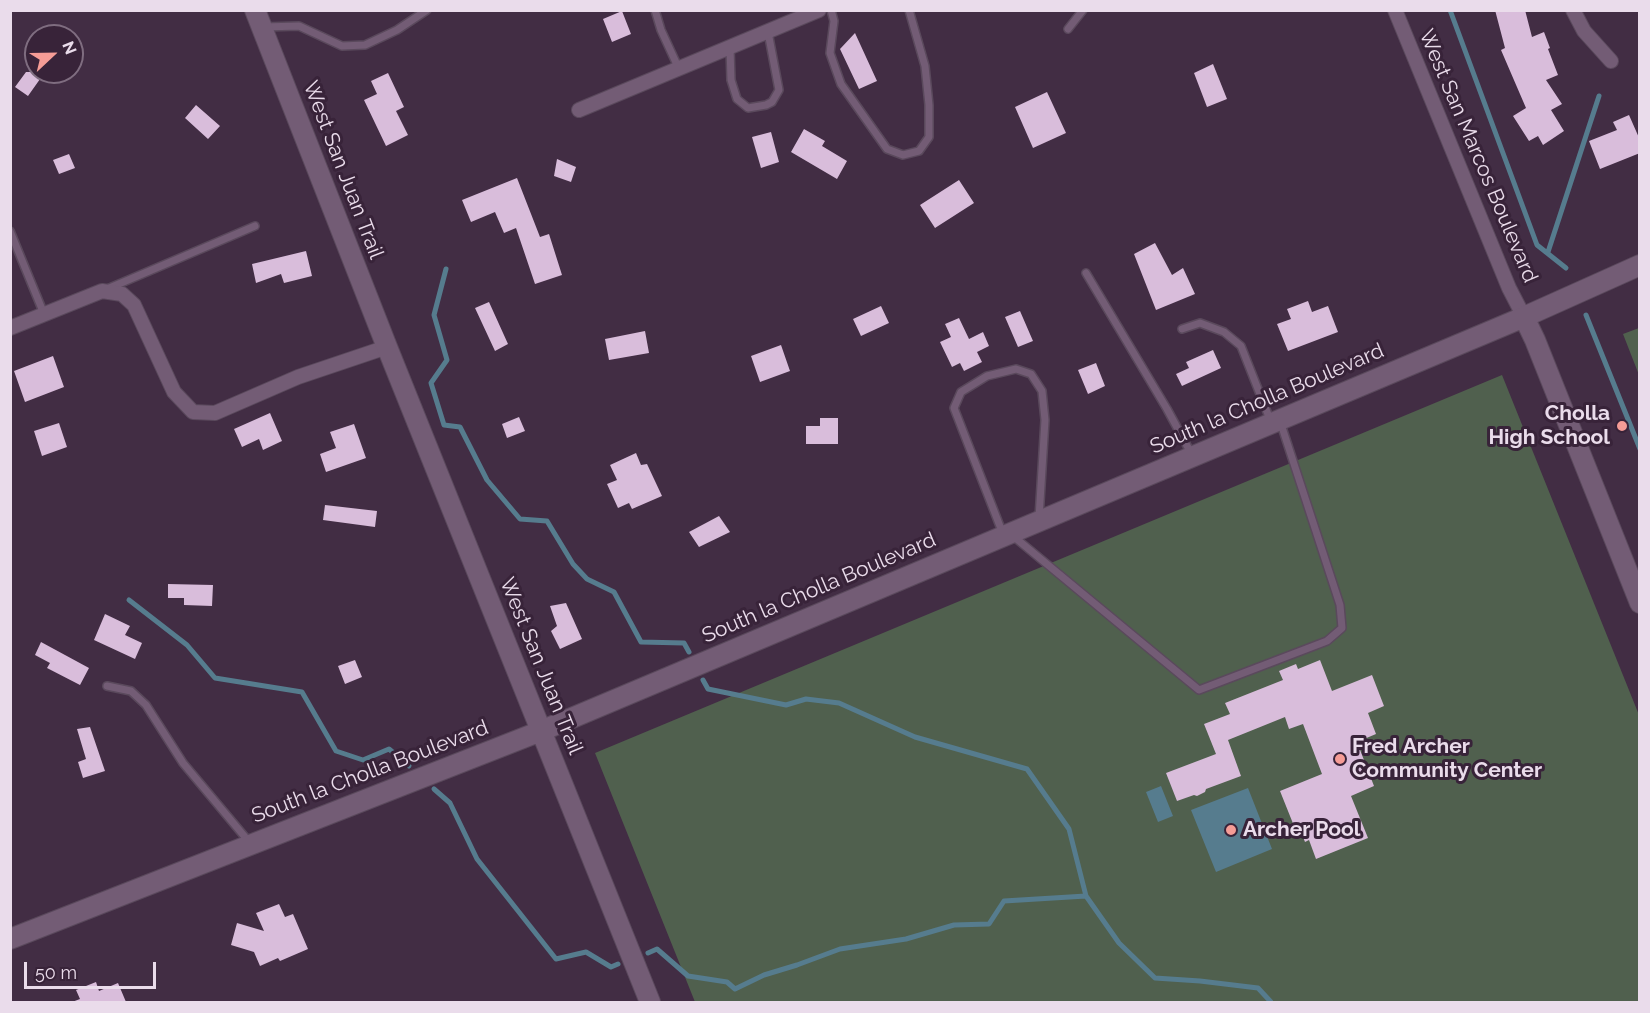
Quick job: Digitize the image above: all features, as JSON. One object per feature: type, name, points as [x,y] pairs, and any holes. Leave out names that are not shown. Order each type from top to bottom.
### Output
[{"type":"main road","name":"West San Juan Trail","points":[[258,19],[650,1002]]},
{"type":"main road","name":"South la Cholla Boulevard","points":[[10,939],[541,731],[1524,317],[1640,265]]},
{"type":"main road","points":[[1524,317],[1535,339],[1640,603]]},
{"type":"street","points":[[579,110],[819,10]]},
{"type":"street","name":"West San Marcos Boulevard","points":[[1395,10],[1509,288],[1524,317]]},
{"type":"street","points":[[1573,10],[1584,31],[1611,61]]},
{"type":"street","points":[[10,328],[102,291],[122,294],[134,305],[174,392],[193,412],[215,413],[298,377],[387,347]]},
{"type":"lane","points":[[258,19],[299,26],[342,46],[365,45],[397,30],[427,10]]},
{"type":"lane","points":[[656,10],[661,30],[679,69]]},
{"type":"lane","points":[[831,10],[834,21],[830,53],[841,84],[887,149],[903,155],[919,152],[929,137],[925,66],[909,10]]},
{"type":"lane","points":[[1068,29],[1083,10]]},
{"type":"lane","points":[[730,48],[731,80],[737,99],[748,108],[766,105],[772,102],[779,90],[768,32]]},
{"type":"lane","points":[[102,291],[255,226]]},
{"type":"lane","points":[[10,231],[44,315]]},
{"type":"lane","points":[[1086,273],[1167,409],[1192,456]]},
{"type":"lane","points":[[1039,522],[1046,420],[1042,391],[1031,374],[1016,369],[987,376],[962,392],[954,408],[1008,535],[1199,690],[1327,641],[1342,628],[1340,605],[1276,422],[1241,346],[1224,332],[1200,323],[1182,329]]},
{"type":"lane","points":[[107,686],[131,691],[146,705],[183,763],[251,845]]},
{"type":"green space","points":[[1639,328],[1639,375],[1623,334]]},
{"type":"green space","points":[[1502,375],[1639,715],[1639,1002],[695,1002],[595,753]]},
{"type":"water","points":[[1161,786],[1173,816],[1158,822],[1146,792]]},
{"type":"water","name":"Archer Pool","points":[[1248,788],[1272,849],[1216,872],[1191,810]]},
{"type":"building","points":[[1495,10],[1525,10],[1532,37],[1544,32],[1550,48],[1548,49],[1558,75],[1546,80],[1562,104],[1551,110],[1564,131],[1543,145],[1538,136],[1529,141],[1513,116],[1526,108],[1501,50],[1505,48]]},
{"type":"building","points":[[622,11],[631,34],[612,42],[603,19]]},
{"type":"building","points":[[855,33],[877,81],[859,89],[840,49]]},
{"type":"building","points":[[1213,64],[1227,99],[1207,107],[1194,73]]},
{"type":"building","points":[[388,73],[404,107],[396,111],[408,135],[386,146],[364,100],[377,94],[371,81]]},
{"type":"building","points":[[24,75],[24,84],[36,84],[28,96],[15,87]]},
{"type":"building","points":[[1047,92],[1066,133],[1033,148],[1015,107]]},
{"type":"building","points":[[196,105],[220,126],[208,139],[185,118]]},
{"type":"building","points":[[1629,115],[1640,140],[1640,153],[1600,169],[1589,141],[1617,130],[1613,122]]},
{"type":"building","points":[[804,129],[825,141],[822,146],[847,161],[837,179],[791,152]]},
{"type":"building","points":[[771,132],[779,162],[761,168],[752,137]]},
{"type":"building","points":[[69,154],[75,168],[59,174],[53,160]]},
{"type":"building","points":[[557,159],[576,167],[571,182],[554,176]]},
{"type":"building","points":[[517,178],[540,237],[549,234],[562,275],[535,284],[516,228],[504,233],[495,212],[471,222],[462,200]]},
{"type":"building","points":[[959,180],[974,203],[935,228],[920,205]]},
{"type":"building","points":[[1155,243],[1172,275],[1183,268],[1195,294],[1156,310],[1134,254]]},
{"type":"building","points":[[306,251],[312,276],[284,283],[281,274],[256,283],[252,264]]},
{"type":"building","points":[[1308,301],[1312,312],[1328,306],[1338,332],[1288,351],[1277,324],[1291,319],[1287,309]]},
{"type":"building","points":[[489,302],[508,344],[495,351],[475,308]]},
{"type":"building","points":[[881,306],[889,323],[861,336],[853,319]]},
{"type":"building","points":[[1020,311],[1033,341],[1018,347],[1005,317]]},
{"type":"building","points":[[959,318],[969,339],[983,332],[989,346],[977,352],[982,362],[964,371],[960,363],[952,367],[940,342],[951,337],[945,324]]},
{"type":"building","points":[[645,331],[649,353],[609,360],[605,339]]},
{"type":"building","points":[[781,345],[790,371],[760,382],[751,356]]},
{"type":"building","points":[[1213,350],[1221,368],[1182,386],[1176,374],[1189,368],[1186,362]]},
{"type":"building","points":[[53,356],[64,387],[25,402],[14,371]]},
{"type":"building","points":[[1096,363],[1105,386],[1088,394],[1078,370]]},
{"type":"building","points":[[270,413],[282,441],[263,450],[259,439],[242,447],[234,429]]},
{"type":"building","points":[[519,417],[525,431],[507,438],[502,424]]},
{"type":"building","points":[[820,418],[838,418],[838,444],[806,444],[806,426],[820,426]]},
{"type":"building","points":[[59,423],[67,447],[42,456],[34,431]]},
{"type":"building","points":[[354,424],[366,458],[326,472],[320,454],[336,448],[330,432]]},
{"type":"building","points":[[636,453],[641,465],[647,464],[662,496],[632,509],[629,503],[618,508],[607,484],[617,480],[610,465]]},
{"type":"building","points":[[325,505],[377,511],[375,527],[323,520]]},
{"type":"building","points":[[719,516],[730,532],[699,547],[689,532]]},
{"type":"building","points":[[168,584],[213,585],[212,606],[184,605],[184,598],[168,598]]},
{"type":"building","points":[[566,603],[582,639],[560,649],[551,631],[557,626],[550,606]]},
{"type":"building","points":[[105,614],[130,626],[125,635],[142,643],[135,659],[94,640]]},
{"type":"building","points":[[41,642],[89,668],[80,685],[47,668],[50,663],[35,655]]},
{"type":"building","points":[[355,660],[362,677],[345,684],[338,666]]},
{"type":"building","name":"Fred Archer Community Center","points":[[1320,660],[1332,691],[1372,675],[1384,706],[1368,713],[1376,734],[1357,742],[1374,786],[1351,796],[1368,838],[1316,859],[1309,840],[1305,842],[1298,824],[1294,826],[1280,791],[1322,774],[1303,724],[1289,729],[1285,717],[1228,740],[1241,776],[1206,789],[1197,796],[1177,801],[1166,773],[1216,754],[1204,724],[1230,714],[1225,703],[1283,680],[1279,671],[1296,664],[1298,669]]},
{"type":"building","points":[[90,727],[105,771],[83,778],[78,762],[86,759],[77,729]]},
{"type":"building","points":[[279,904],[285,917],[293,914],[308,949],[280,961],[278,958],[260,966],[254,952],[231,945],[237,923],[264,931],[256,913]]},
{"type":"building","points":[[96,982],[99,991],[118,983],[126,1002],[72,1002],[80,999],[76,990]]},
{"type":"waterway","points":[[1450,10],[1537,245],[1566,268]]},
{"type":"waterway","points":[[1548,252],[1599,96]]},
{"type":"waterway","points":[[446,269],[434,315],[447,360],[431,383],[444,425],[460,427],[487,480],[520,519],[547,521],[573,564],[587,579],[614,592],[641,642],[684,643],[689,652]]},
{"type":"waterway","points":[[1586,315],[1640,449]]},
{"type":"waterway","points":[[129,600],[187,645],[215,678],[302,692],[336,751],[363,760],[389,749],[409,766]]},
{"type":"waterway","points":[[703,680],[708,689],[786,705],[806,699],[839,703],[915,737],[1027,769],[1069,829],[1086,896],[1119,943],[1155,978],[1258,988],[1271,1002]]},
{"type":"waterway","points":[[434,789],[450,803],[477,859],[556,959],[586,952],[611,967],[618,964]]},
{"type":"waterway","points":[[648,953],[657,949],[688,976],[727,982],[735,989],[764,975],[840,949],[906,939],[954,925],[989,924],[1004,901],[1086,896]]},
{"type":"place","name":"Cholla High School","points":[[1622,426]]},
{"type":"place","name":"Fred Archer Community Center","points":[[1340,759]]},
{"type":"place","name":"Archer Pool","points":[[1231,830]]}]
